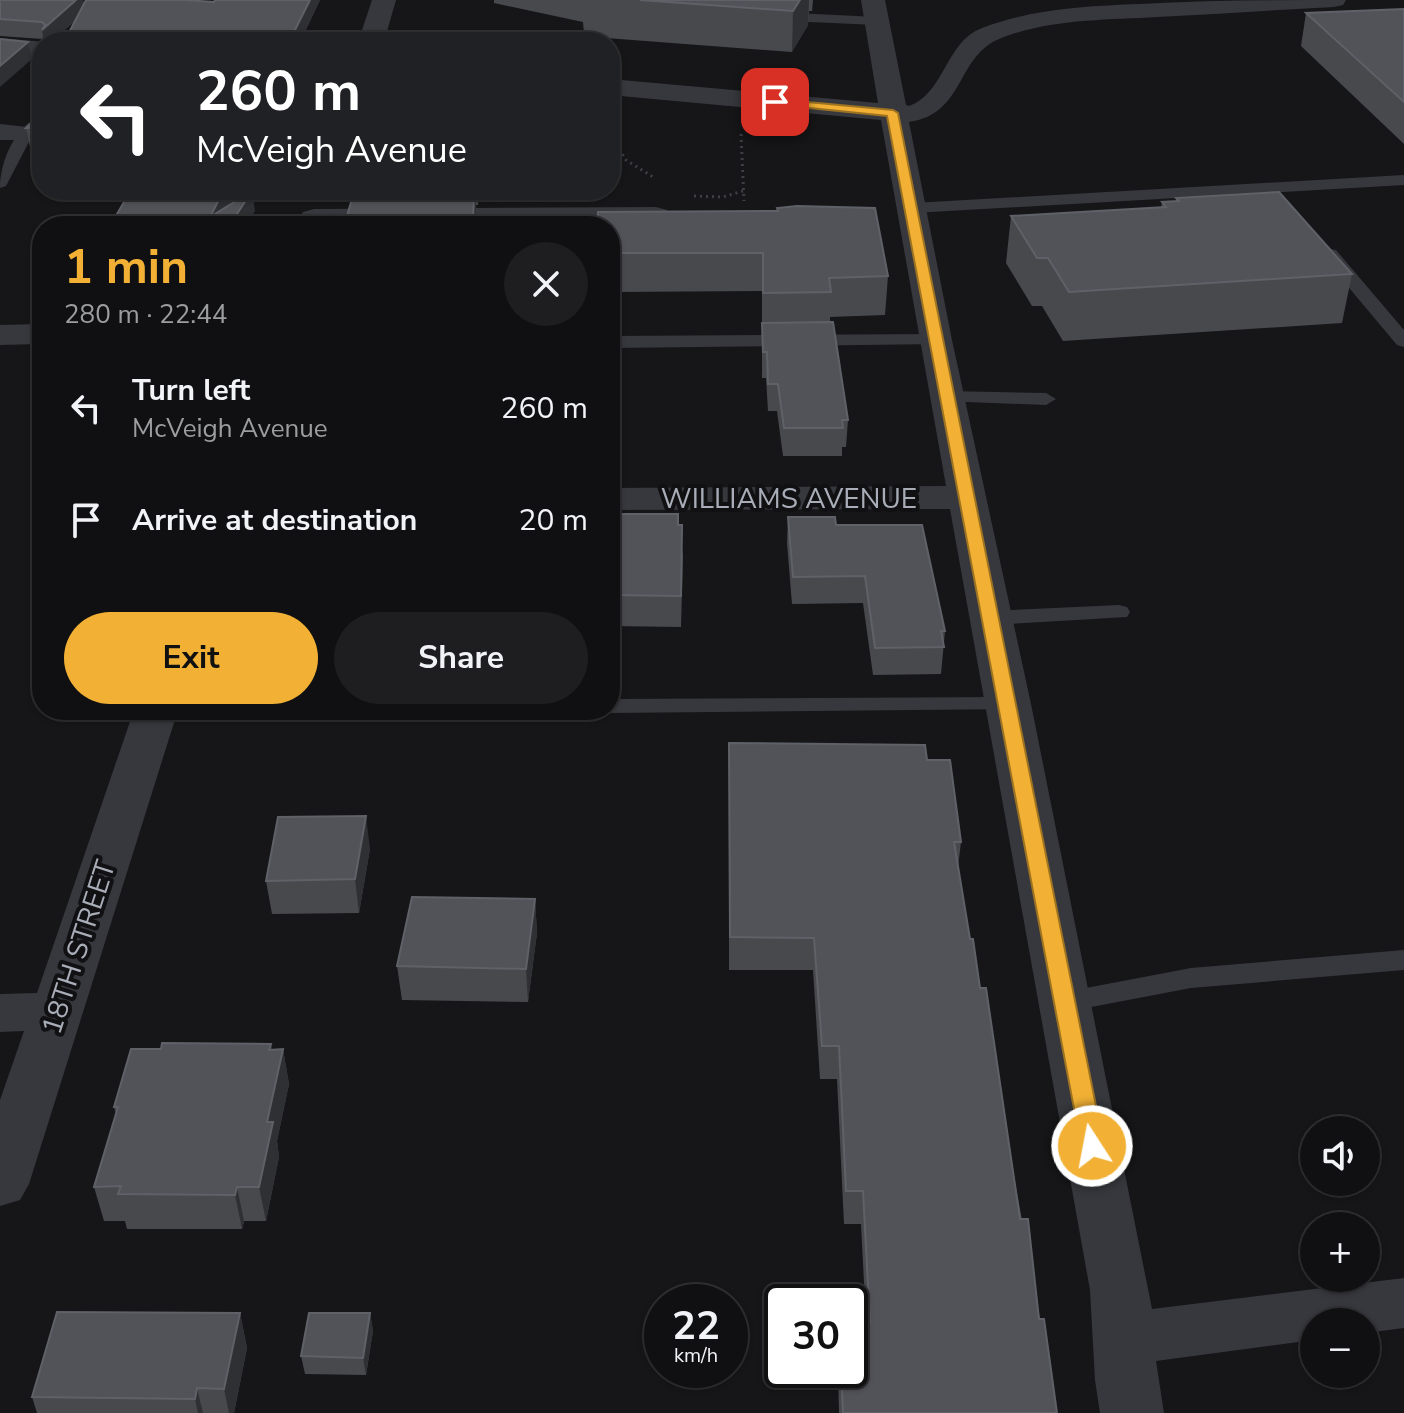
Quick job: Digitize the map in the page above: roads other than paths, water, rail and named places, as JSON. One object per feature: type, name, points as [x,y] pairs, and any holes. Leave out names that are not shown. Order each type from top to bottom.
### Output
[{"type":"street","points":[[374,32],[384,0]]},
{"type":"street","points":[[620,88],[911,114],[930,109],[968,46],[999,30],[1093,14],[1334,0]]},
{"type":"street","points":[[875,10],[893,113],[903,213],[948,397],[1120,1290],[1132,1413]]},
{"type":"street","points":[[0,46],[32,48]]},
{"type":"street","points":[[317,211],[680,216]]},
{"type":"street","points":[[0,335],[32,334]]},
{"type":"street","name":"WILLIAMS AVENUE","points":[[620,499],[968,497]]},
{"type":"street","name":"18TH STREET","points":[[0,1184],[153,720]]},
{"type":"street","points":[[0,1013],[57,1011]]},
{"type":"street","points":[[1123,1339],[1404,1303]]},
{"type":"lane","points":[[790,0],[787,17],[875,10]]},
{"type":"lane","points":[[0,183],[23,129]]},
{"type":"lane","points":[[903,213],[1279,194],[1404,180]]},
{"type":"lane","points":[[1322,244],[1404,341]]},
{"type":"lane","points":[[620,342],[935,340]]},
{"type":"lane","points":[[948,397],[1046,399]]},
{"type":"lane","points":[[991,618],[1119,612]]},
{"type":"lane","points":[[620,706],[1009,704]]},
{"type":"lane","points":[[1065,1002],[1128,986],[1194,975],[1404,960]]}]
